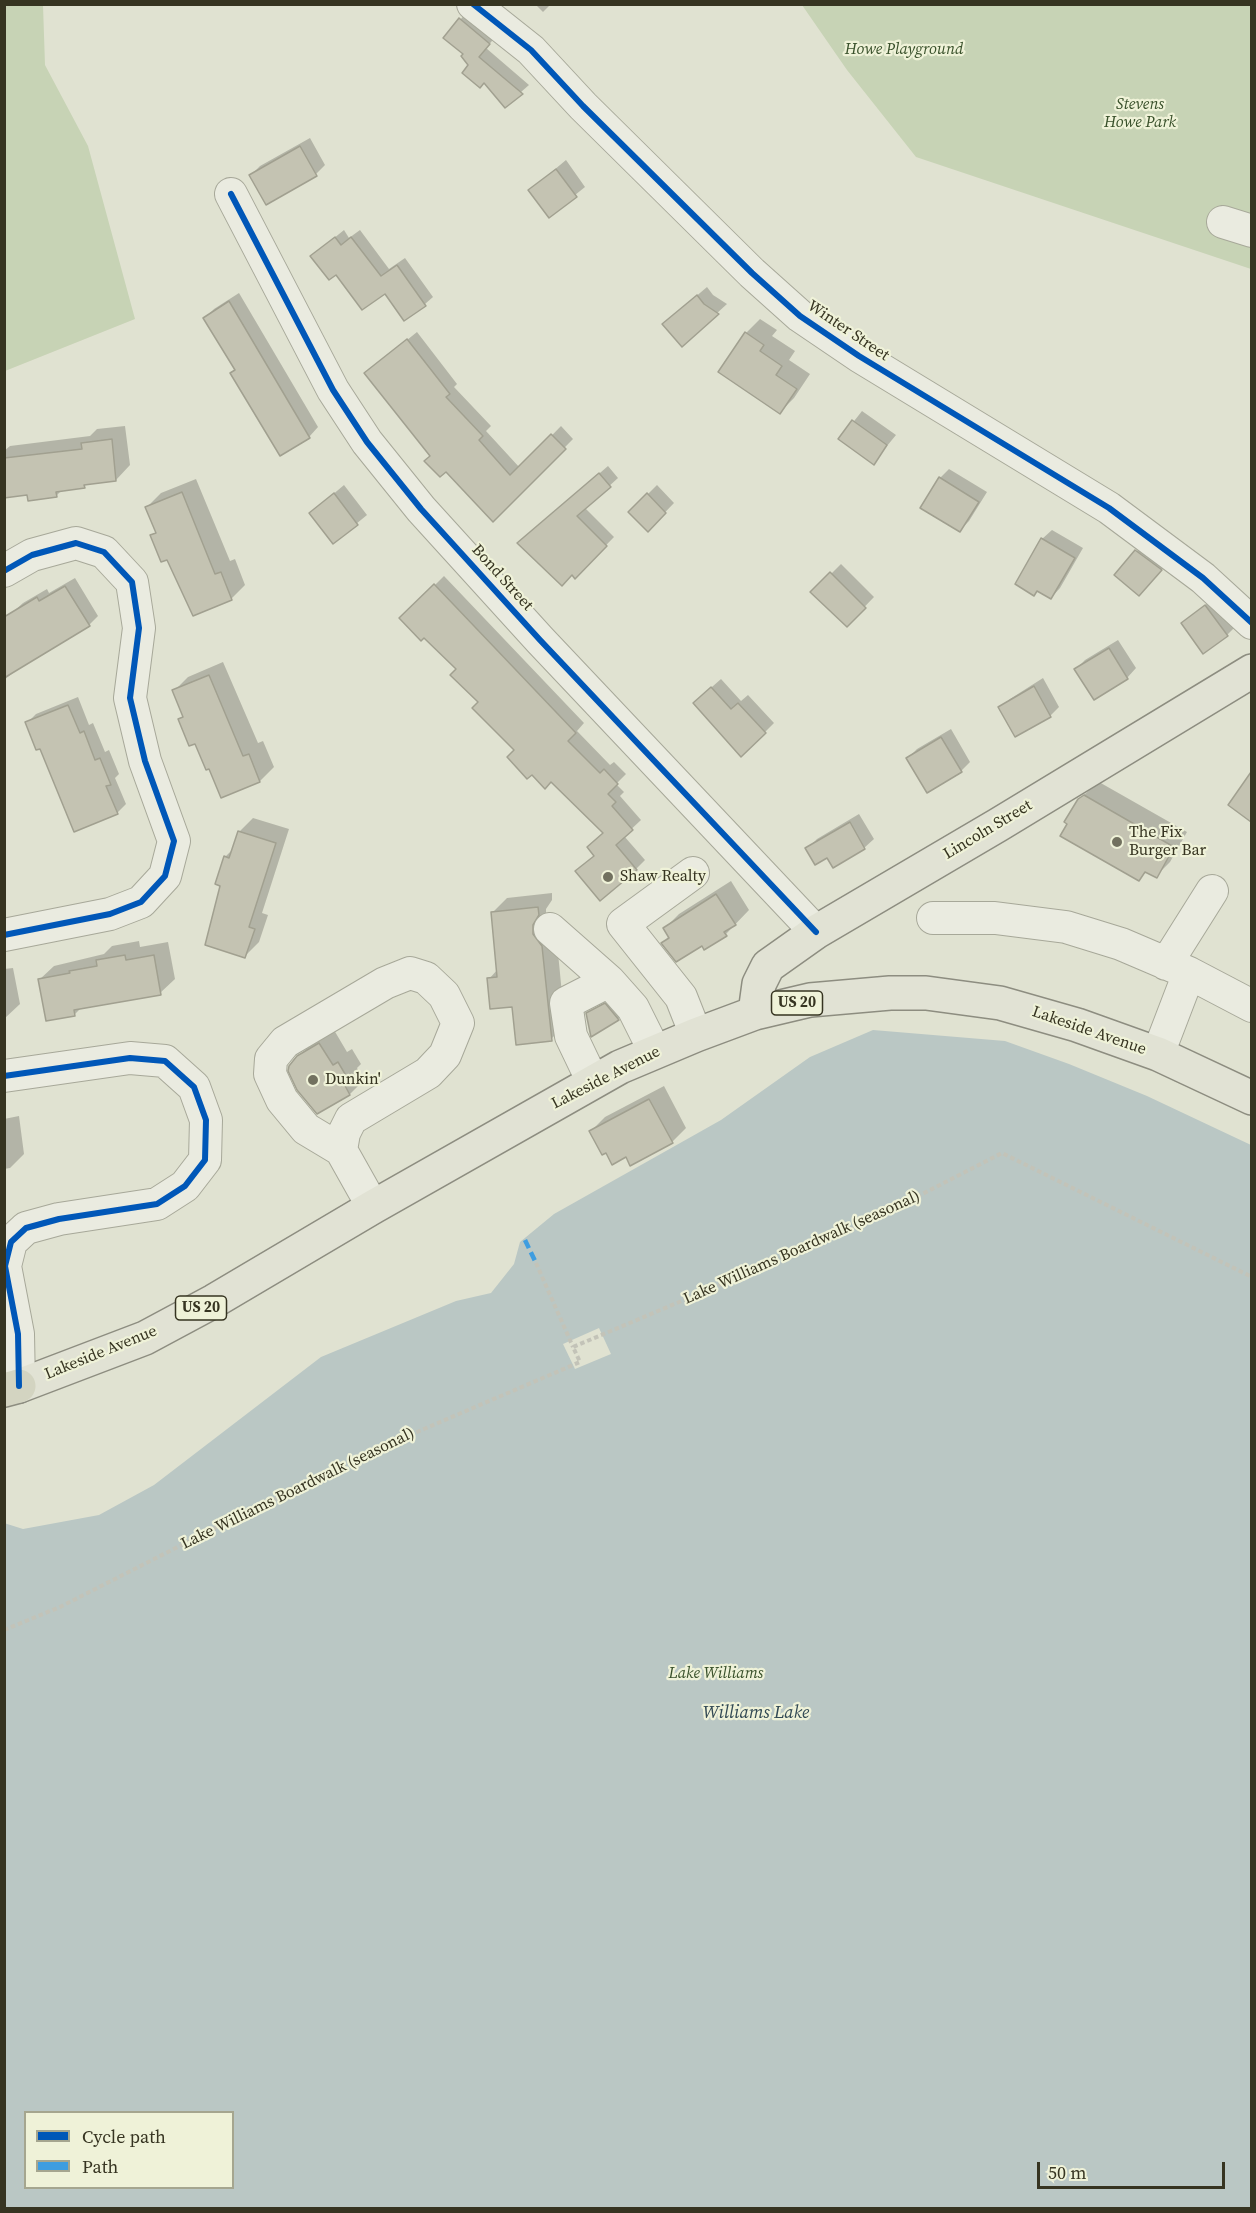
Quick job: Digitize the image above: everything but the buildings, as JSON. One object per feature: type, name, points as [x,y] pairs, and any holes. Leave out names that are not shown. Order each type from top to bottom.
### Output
[{"type":"main road","name":"Lincoln Street","points":[[755,1013],[759,984],[768,966],[816,932],[998,825],[1251,670]]},
{"type":"main road","name":"Lakeside Avenue","points":[[12,1388],[144,1338],[214,1301],[373,1207],[620,1067],[755,1013],[810,1000],[926,993],[1000,1003],[1038,1013],[1158,1054],[1251,1098]]},
{"type":"street","name":"Winter Street","points":[[473,4],[531,51],[583,106],[752,273],[800,316],[859,356],[1109,508],[1203,578],[1251,623]]},
{"type":"street","name":"Bond Street","points":[[231,194],[333,390],[367,442],[421,509],[540,640],[816,932]]},
{"type":"street","points":[[4,571],[32,555],[76,543],[104,552],[132,582],[139,628],[130,698],[146,761],[174,841],[165,876],[141,902],[110,914],[4,935]]},
{"type":"street","points":[[693,873],[623,924],[681,997],[696,1035]]},
{"type":"street","points":[[1158,1054],[1178,969],[1212,891]]},
{"type":"street","points":[[933,918],[995,918],[1066,927],[1121,944],[1178,969],[1251,1006]]},
{"type":"street","points":[[550,928],[609,981],[633,1008],[655,1052]]},
{"type":"street","points":[[342,1150],[344,1133],[351,1119],[428,1073],[445,1055],[458,1023],[444,995],[426,978],[410,973],[385,983],[285,1042],[271,1059],[270,1074],[282,1100],[306,1129],[342,1150],[373,1207]]},
{"type":"street","points":[[593,1082],[571,1036],[566,1003],[609,981]]},
{"type":"street","points":[[4,1076],[130,1058],[165,1061],[194,1087],[206,1120],[205,1160],[185,1186],[157,1204],[59,1219],[26,1228],[11,1242],[5,1266],[18,1334],[12,1388]]},
{"type":"path","points":[[536,1263],[573,1347]]},
{"type":"green space","points":[[5,4],[43,5],[45,65],[88,146],[135,319],[5,371]]},
{"type":"green space","name":"Stevens Howe Park","points":[[802,5],[1251,5],[1251,269],[916,157],[847,70]]},
{"type":"water","name":"Williams Lake","points":[[873,1030],[1005,1041],[1147,1096],[1251,1145],[1251,2208],[5,2208],[4,1523],[23,1529],[99,1515],[154,1485],[321,1357],[456,1301],[491,1293],[514,1264],[520,1242],[554,1214],[721,1120],[810,1057]]},
{"type":"pier","points":[[599,1328],[611,1354],[575,1369],[563,1344]]},
{"type":"marked path","points":[[525,1240],[536,1263]]},
{"type":"cycle path","points":[[473,4],[531,50],[583,106],[752,273],[800,316],[859,356],[1109,508],[1203,578],[1252,623]]},
{"type":"cycle path","points":[[231,194],[333,390],[367,442],[421,509],[540,640],[816,932]]},
{"type":"cycle path","points":[[4,571],[32,555],[76,543],[104,552],[132,582],[139,628],[130,698],[145,761],[174,841],[165,876],[141,902],[110,914],[4,935]]},
{"type":"cycle path","points":[[4,1076],[130,1058],[165,1061],[194,1087],[206,1120],[205,1160],[185,1186],[157,1204],[59,1219],[26,1228],[11,1242],[5,1266],[18,1334],[19,1386]]},
{"type":"place","name":"The Fix Burger Bar","points":[[1117,842]]},
{"type":"place","name":"Shaw Realty","points":[[608,877]]},
{"type":"place","name":"Dunkin'","points":[[313,1080]]},
{"type":"park label","name":"Howe Playground","points":[[904,50]]},
{"type":"park label","name":"Lake Williams","points":[[716,1674]]}]
